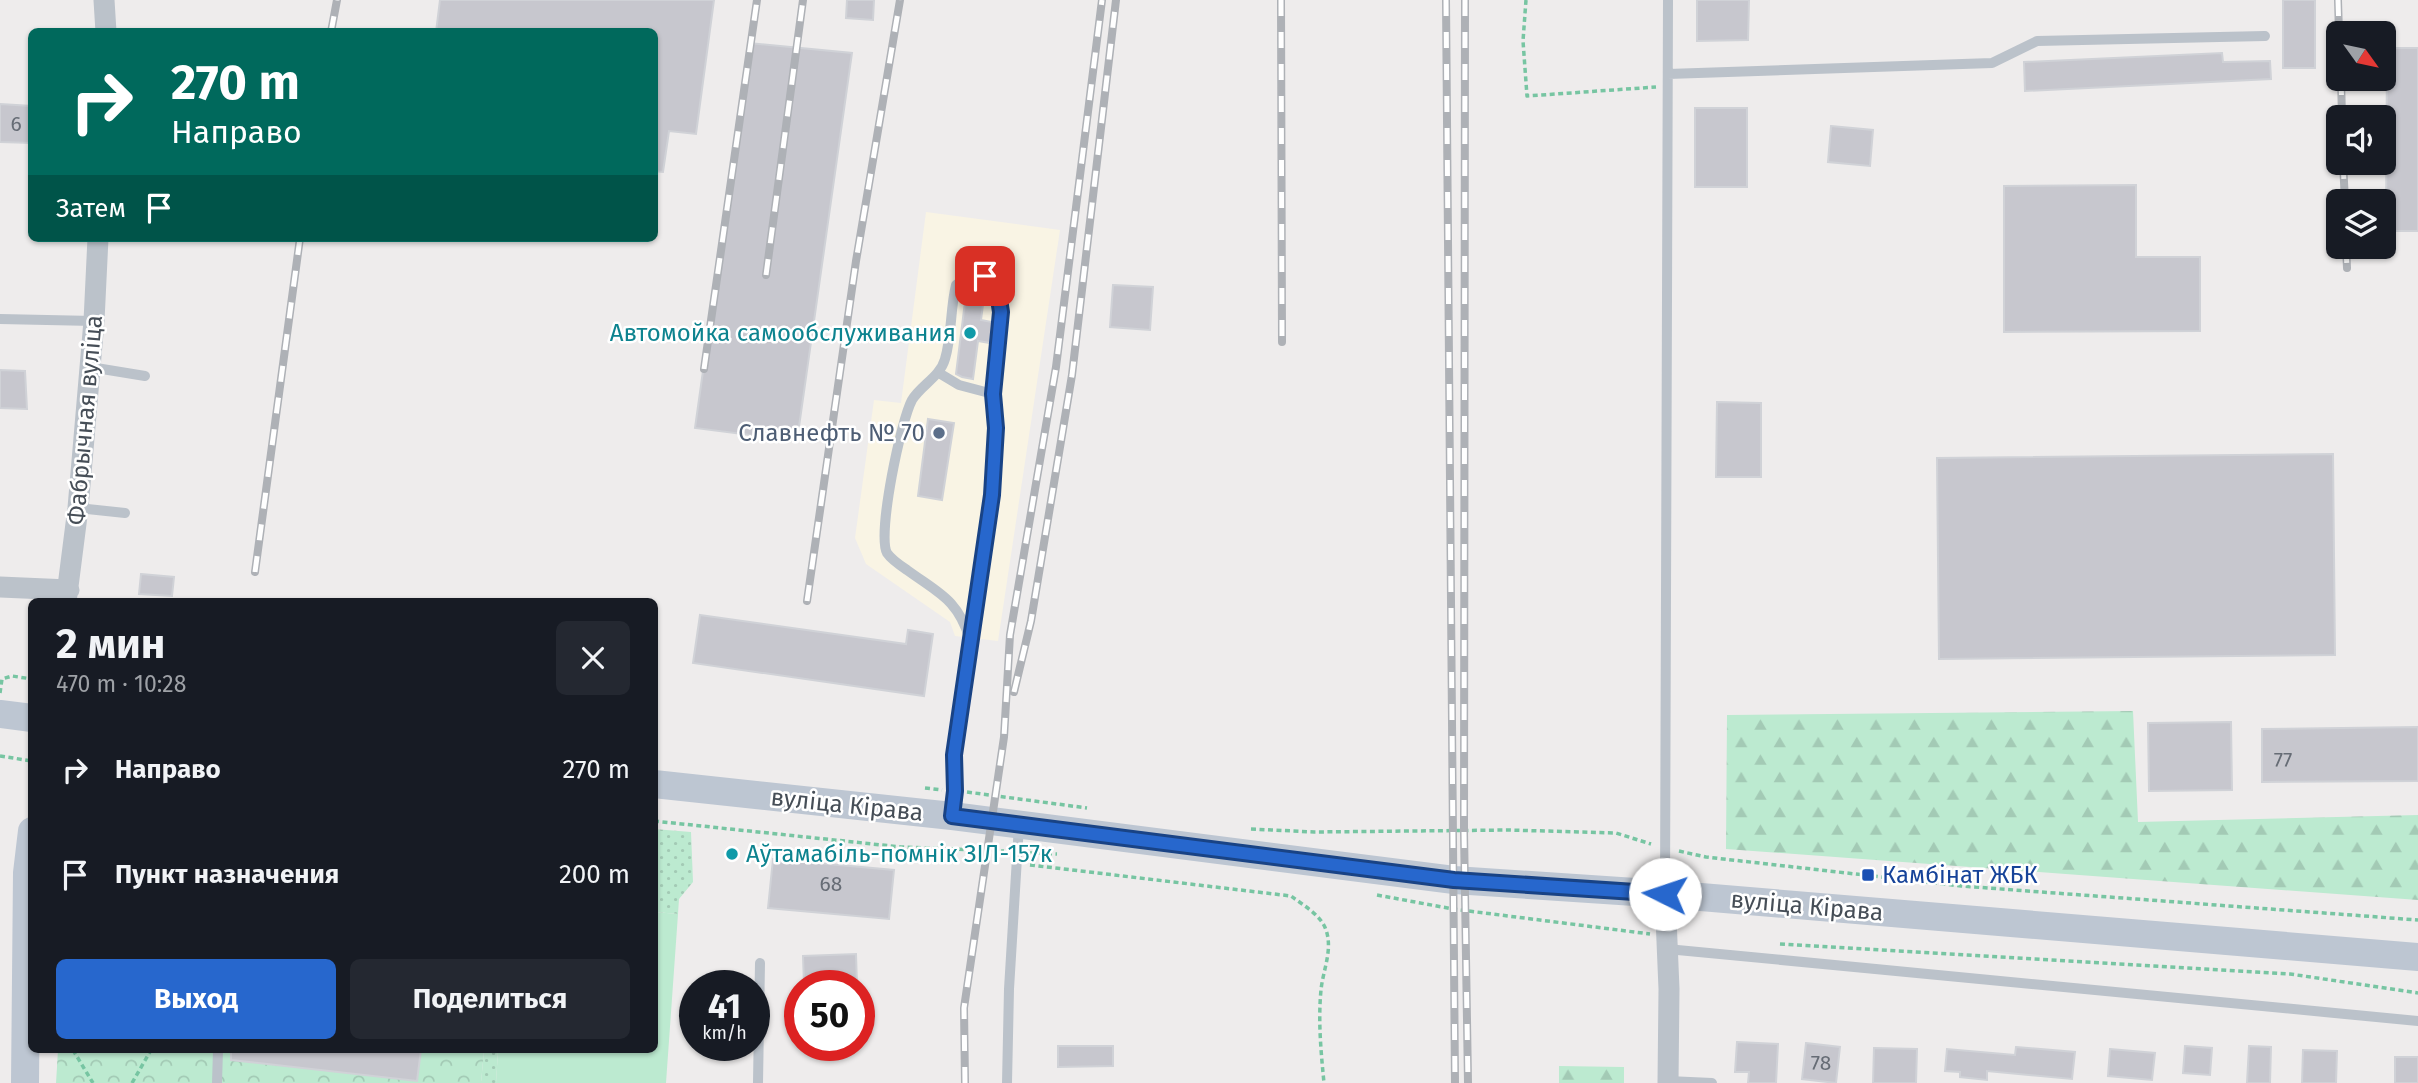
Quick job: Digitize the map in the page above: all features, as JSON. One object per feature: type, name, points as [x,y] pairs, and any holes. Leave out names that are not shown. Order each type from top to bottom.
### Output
[{"type":"main road","points":[[0,714],[28,718]]},
{"type":"main road","name":"вуліца Кірава","points":[[658,784],[954,804],[1019,825],[1454,880],[1665,894],[2418,957]]},
{"type":"main road","points":[[26,1083],[28,865]]},
{"type":"street","points":[[104,0],[106,28]]},
{"type":"street","name":"Фабрычная вуліца","points":[[68,596],[94,321],[98,242]]},
{"type":"street","points":[[0,587],[68,596]]},
{"type":"street","points":[[1665,894],[1668,1082]]},
{"type":"lane","points":[[1665,894],[1668,0]]},
{"type":"lane","points":[[1668,80],[1992,63],[2037,41],[2265,36]]},
{"type":"lane","points":[[954,804],[954,755],[992,495],[996,428],[993,394],[1001,312],[997,286],[985,276],[967,277],[956,285],[945,359],[939,373],[912,399],[904,418],[892,476],[884,537],[887,553],[954,604],[964,620],[970,639]]},
{"type":"lane","points":[[0,319],[94,321]]},
{"type":"lane","points":[[90,367],[145,376]]},
{"type":"lane","points":[[939,373],[959,385],[993,394]]},
{"type":"lane","points":[[78,508],[125,513]]},
{"type":"lane","points":[[1007,1083],[1009,989],[1019,825]]},
{"type":"lane","points":[[1667,949],[2418,1021]]},
{"type":"lane","points":[[758,1083],[760,963]]},
{"type":"lane","points":[[217,1083],[218,1053]]},
{"type":"lane","points":[[1668,1082],[1712,1083]]},
{"type":"path","points":[[1526,0],[1523,41],[1527,96],[1668,80]]},
{"type":"path","points":[[0,695],[2,679],[12,676],[28,679]]},
{"type":"path","points":[[0,756],[28,760]]},
{"type":"path","points":[[914,787],[954,804],[1091,809]]},
{"type":"path","points":[[1239,829],[1314,832],[1509,830],[1616,833],[1706,857],[1961,886],[2418,920]]},
{"type":"path","points":[[1017,864],[1291,896],[1313,912],[1326,928],[1329,950],[1321,988],[1320,1016],[1324,1083]]},
{"type":"path","points":[[75,1053],[93,1083]]},
{"type":"path","points":[[132,1083],[149,1053]]},
{"type":"shaded area","points":[[926,212],[1060,230],[998,641],[955,636],[950,622],[866,564],[855,538],[874,400],[901,403]]},
{"type":"green space","points":[[2133,711],[2138,822],[2418,815],[2418,900],[1726,849],[1727,715]]},
{"type":"green space","points":[[658,829],[691,832],[693,882],[679,899],[678,914],[658,912]]},
{"type":"green space","points":[[658,912],[678,914],[666,1083],[496,1083],[498,1053],[658,1053]]},
{"type":"green space","points":[[58,1053],[484,1053],[481,1083],[56,1083]]},
{"type":"green space","points":[[484,1053],[498,1053],[496,1083],[481,1083]]},
{"type":"green space","points":[[1559,1066],[1624,1067],[1624,1083],[1559,1083]]},
{"type":"building","points":[[440,0],[714,0],[696,134],[669,131],[663,172],[658,171],[658,28],[436,28]]},
{"type":"building","points":[[847,0],[874,0],[873,20],[846,18]]},
{"type":"building","points":[[1697,0],[1749,0],[1748,40],[1697,41]]},
{"type":"building","points":[[2283,0],[2315,0],[2315,68],[2283,68]]},
{"type":"building","points":[[749,43],[852,53],[797,441],[695,428]]},
{"type":"building","points":[[2396,48],[2418,48],[2418,231],[2396,231],[2396,189],[2386,189],[2386,175],[2396,175],[2396,105],[2387,105],[2387,91],[2396,91]]},
{"type":"building","points":[[2222,53],[2223,62],[2270,61],[2271,79],[2025,91],[2024,62]]},
{"type":"building","points":[[0,104],[28,106],[28,143],[0,142]]},
{"type":"building","points":[[1695,108],[1747,108],[1747,187],[1695,187]]},
{"type":"building","points":[[1831,126],[1873,130],[1870,166],[1828,162]]},
{"type":"building","points":[[2136,185],[2136,257],[2200,257],[2200,331],[2004,332],[2004,186]]},
{"type":"building","points":[[1113,285],[1153,287],[1150,330],[1110,327]]},
{"type":"building","name":"Автомойка самообслуживания","points":[[967,286],[985,289],[981,320],[992,322],[990,343],[978,341],[973,379],[956,374]]},
{"type":"building","points":[[0,370],[25,371],[27,409],[0,408]]},
{"type":"building","points":[[1717,402],[1761,403],[1761,477],[1716,477]]},
{"type":"building","points":[[928,419],[954,423],[942,500],[918,496]]},
{"type":"building","points":[[2333,454],[2335,655],[1939,659],[1937,458]]},
{"type":"building","points":[[141,574],[174,577],[172,596],[139,594]]},
{"type":"building","points":[[700,615],[906,644],[908,630],[933,634],[924,696],[693,663]]},
{"type":"building","points":[[2231,722],[2232,790],[2149,791],[2148,723]]},
{"type":"building","points":[[2418,727],[2418,781],[2262,782],[2262,729]]},
{"type":"building","points":[[773,859],[894,870],[889,919],[768,908]]},
{"type":"building","points":[[856,954],[857,970],[803,970],[803,956]]},
{"type":"building","points":[[1737,1042],[1778,1044],[1776,1083],[1748,1083],[1749,1072],[1735,1072]]},
{"type":"building","points":[[1806,1043],[1840,1047],[1836,1083],[1802,1079]]},
{"type":"building","points":[[1058,1046],[1113,1046],[1113,1066],[1058,1067]]},
{"type":"building","points":[[2185,1046],[2212,1048],[2210,1075],[2183,1073]]},
{"type":"building","points":[[2249,1046],[2271,1047],[2270,1083],[2247,1083]]},
{"type":"building","points":[[2016,1047],[2075,1052],[2072,1079],[1987,1071],[1987,1080],[1960,1077],[1960,1072],[1945,1071],[1947,1049],[2015,1055]]},
{"type":"building","points":[[1874,1048],[1917,1049],[1916,1083],[1873,1083]]},
{"type":"building","points":[[2110,1049],[2155,1053],[2152,1080],[2108,1076]]},
{"type":"building","points":[[2303,1050],[2337,1051],[2336,1083],[2302,1083]]},
{"type":"building","points":[[231,1053],[421,1053],[417,1081],[231,1060]]},
{"type":"building","points":[[2395,1057],[2418,1057],[2418,1083],[2395,1083]]},
{"type":"railway","points":[[332,28],[337,0]]},
{"type":"railway","points":[[704,369],[757,0]]},
{"type":"railway","points":[[766,275],[803,0]]},
{"type":"railway","points":[[807,601],[856,261],[900,0]]},
{"type":"railway","points":[[965,1083],[964,1008],[1004,737],[1010,635],[1056,367],[1102,0]]},
{"type":"railway","points":[[1014,692],[1031,621],[1072,375],[1116,0]]},
{"type":"railway","points":[[1281,0],[1282,342]]},
{"type":"railway","points":[[1446,0],[1455,1083]]},
{"type":"railway","points":[[1465,0],[1464,831],[1468,1083]]},
{"type":"railway","points":[[2338,0],[2339,21]]},
{"type":"railway","points":[[2341,91],[2342,105]]},
{"type":"railway","points":[[2344,175],[2344,189]]},
{"type":"railway","points":[[255,572],[299,242]]},
{"type":"railway","points":[[2347,259],[2347,268]]},
{"type":"place","name":"Автомойка самообслуживания","points":[[970,333]]},
{"type":"place","name":"Славнефть № 70","points":[[939,433]]},
{"type":"place","name":"Аўтамабіль-помнік ЗІЛ-157к","points":[[732,854]]},
{"type":"place","name":"Камбінат ЖБК","points":[[1868,875]]},
{"type":"route","points":[[985,276],[997,286],[1001,312],[993,394],[996,428],[992,495],[954,755],[955,791],[952,816],[1454,880],[1665,894]]}]
